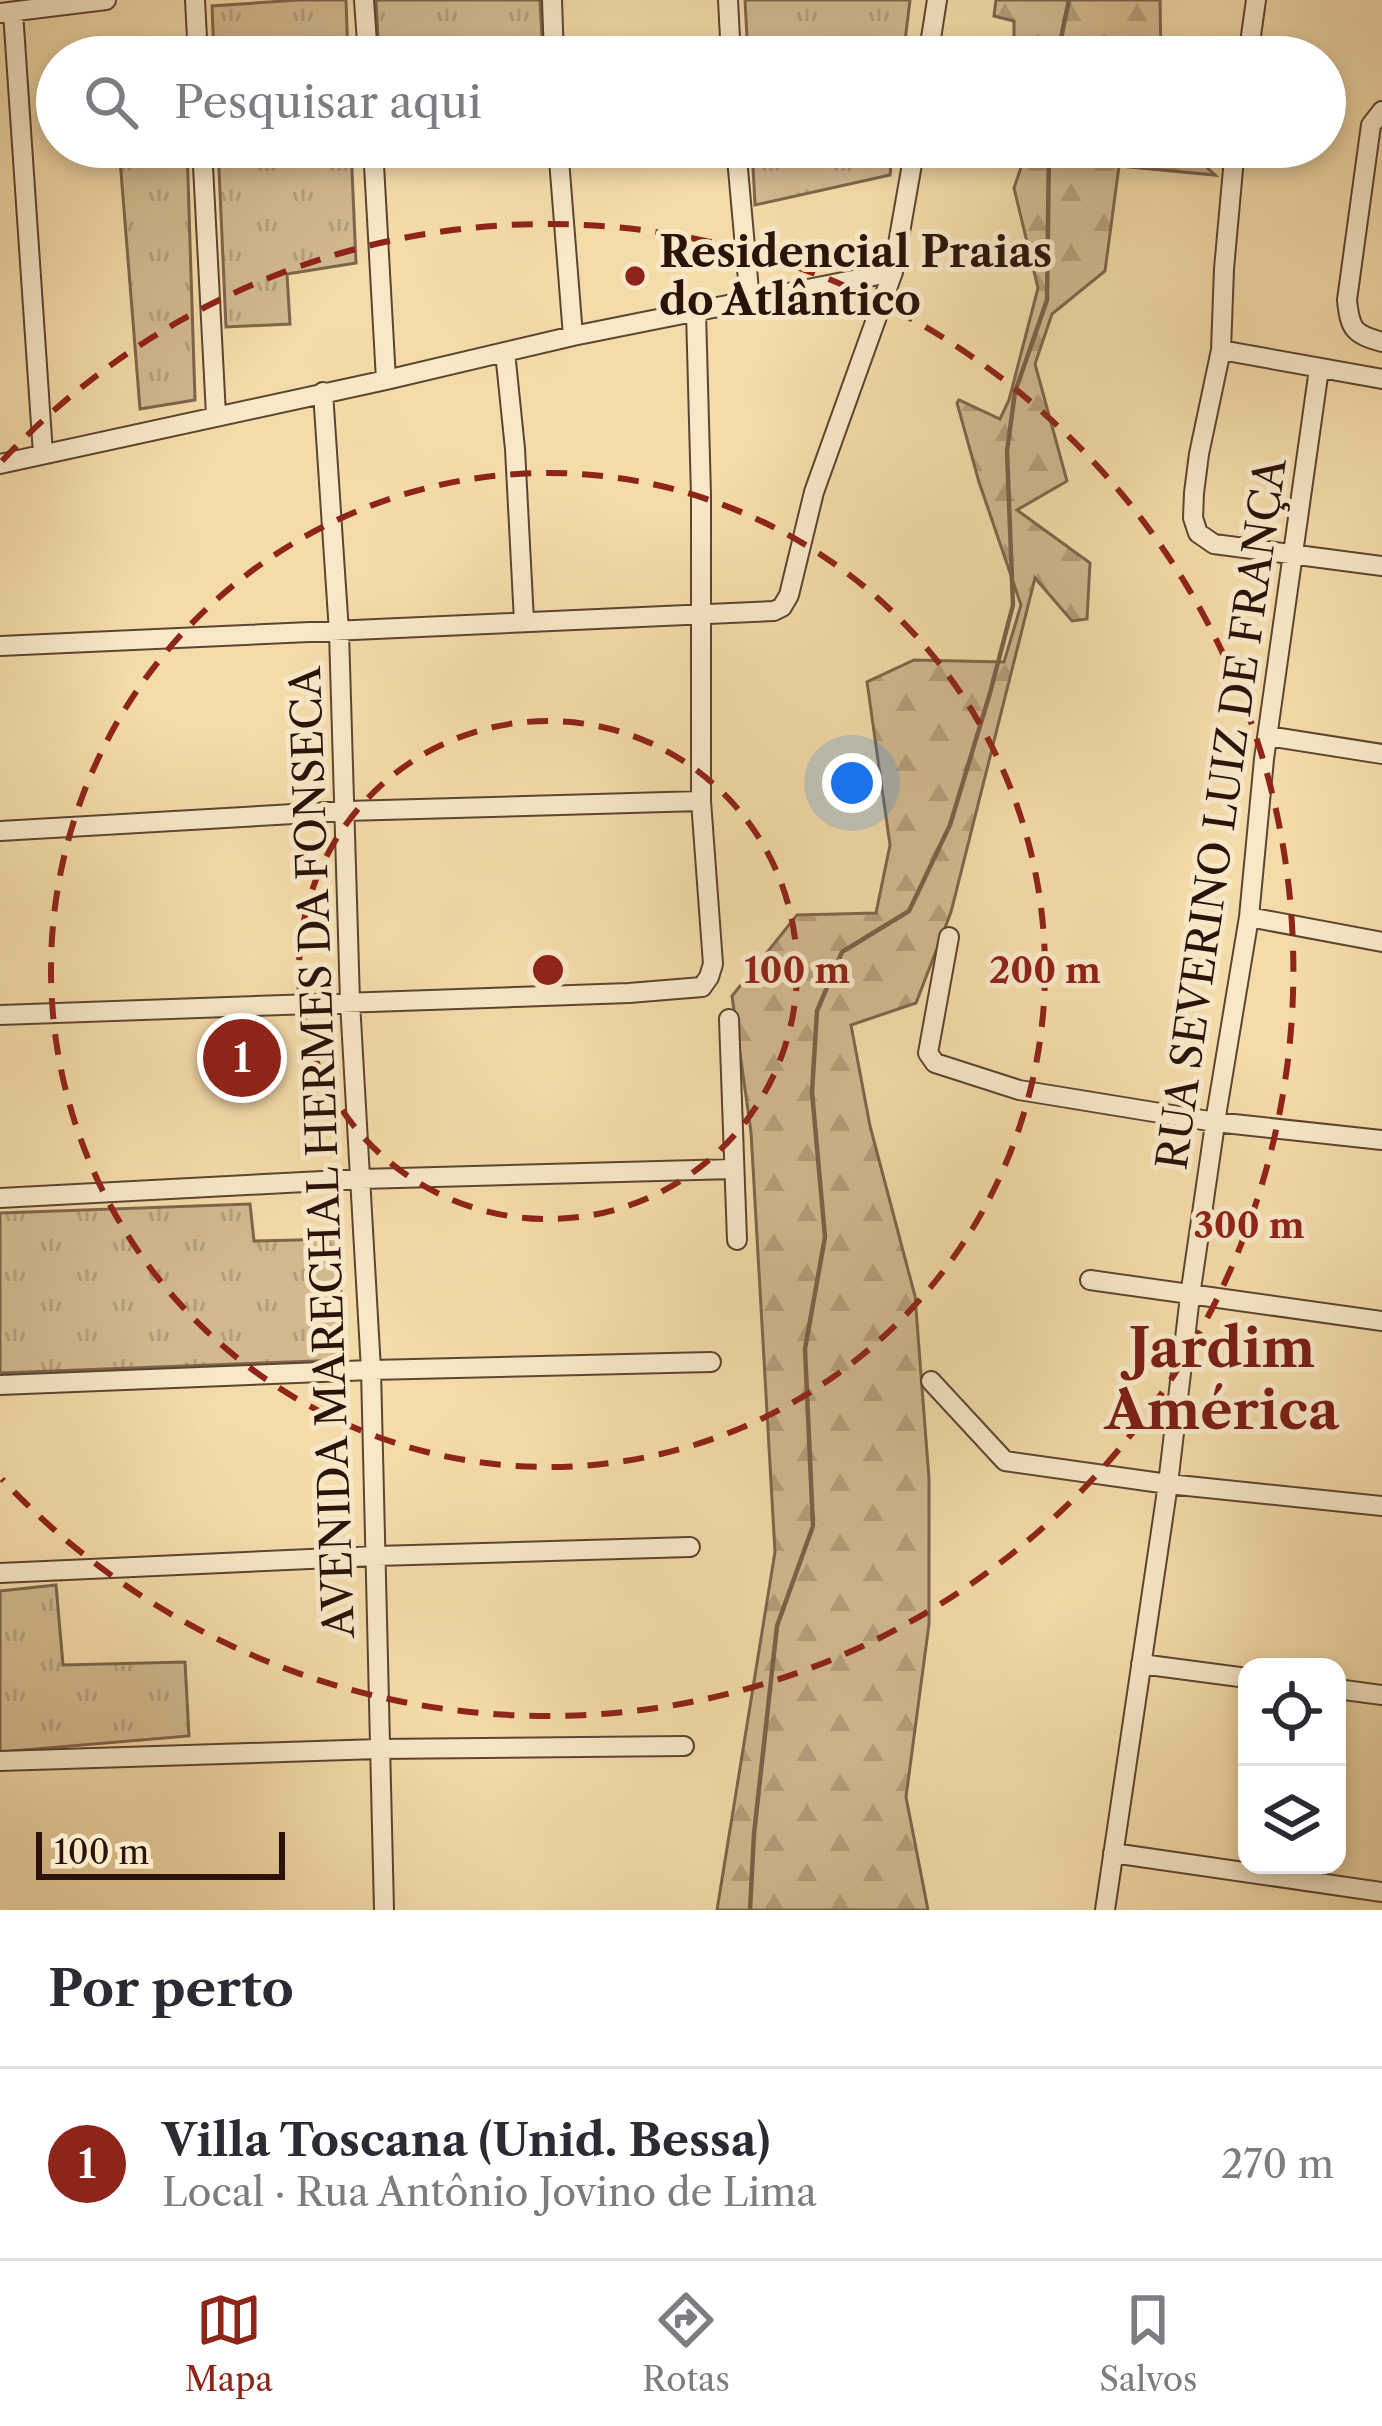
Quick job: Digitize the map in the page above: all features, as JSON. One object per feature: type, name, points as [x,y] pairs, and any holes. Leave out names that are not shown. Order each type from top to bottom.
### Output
[{"type":"street","points":[[43,454],[6,12],[43,3],[106,0]]},
{"type":"street","points":[[195,0],[197,36]]},
{"type":"street","points":[[364,0],[367,36]]},
{"type":"street","points":[[552,0],[553,36]]},
{"type":"street","points":[[728,0],[730,36]]},
{"type":"street","points":[[931,36],[937,0]]},
{"type":"street","points":[[1251,36],[1256,0]]},
{"type":"street","points":[[1382,111],[1371,125],[1347,300],[1354,330],[1382,342]]},
{"type":"street","points":[[203,168],[216,415]]},
{"type":"street","points":[[374,168],[386,380]]},
{"type":"street","points":[[560,168],[573,336]]},
{"type":"street","points":[[738,168],[750,302]]},
{"type":"street","points":[[0,646],[701,615],[782,607],[814,492],[893,272],[911,168]]},
{"type":"street","points":[[1233,168],[1221,350],[1198,454],[1193,518],[1198,533],[1214,544],[1382,566]]},
{"type":"street","points":[[0,464],[573,336],[893,272]]},
{"type":"street","points":[[0,1015],[702,987],[713,964],[701,801],[696,312]]},
{"type":"street","points":[[1221,350],[1382,379]]},
{"type":"street","points":[[505,352],[524,621]]},
{"type":"street","name":"RUA SEVERINO LUIZ DE FRANÇA","points":[[1105,1910],[1215,1122],[1249,917],[1268,736],[1319,369]]},
{"type":"street","name":"AVENIDA MARECHAL HERMES DA FONSECA","points":[[323,392],[339,632],[350,1002],[371,1370],[384,1910]]},
{"type":"street","points":[[1268,736],[1382,754]]},
{"type":"street","points":[[0,831],[346,811],[701,801]]},
{"type":"street","points":[[1249,917],[1382,942]]},
{"type":"street","points":[[949,937],[928,1053],[935,1063],[1019,1090],[1215,1122],[1382,1140]]},
{"type":"street","points":[[728,1019],[736,1240]]},
{"type":"street","points":[[0,1198],[361,1179],[734,1168]]},
{"type":"street","points":[[1090,1280],[1382,1321]]},
{"type":"street","points":[[0,1385],[711,1362]]},
{"type":"street","points":[[931,1381],[1005,1461],[1382,1506]]},
{"type":"street","points":[[0,1573],[690,1547]]},
{"type":"street","points":[[1142,1664],[1238,1677]]},
{"type":"street","points":[[1346,1690],[1382,1695]]},
{"type":"street","points":[[0,1761],[684,1745]]},
{"type":"street","points":[[1113,1853],[1382,1892]]},
{"type":"green space","points":[[346,0],[347,36],[213,36],[212,6]]},
{"type":"green space","points":[[376,0],[540,0],[542,36],[378,36]]},
{"type":"green space","points":[[745,0],[910,0],[906,36],[747,36]]},
{"type":"green space","points":[[996,0],[1160,0],[1161,36],[1014,36],[1014,21],[994,16]]},
{"type":"green space","points":[[121,168],[188,168],[195,400],[140,409]]},
{"type":"green space","points":[[219,168],[352,168],[356,263],[287,274],[290,324],[226,327]]},
{"type":"green space","points":[[753,168],[891,168],[890,175],[755,205]]},
{"type":"green space","points":[[1021,168],[1119,168],[1105,271],[1052,314],[1035,364],[1067,481],[1017,510],[1090,563],[1087,619],[1072,621],[1035,578],[951,912],[916,1003],[851,1025],[870,1126],[915,1296],[929,1479],[929,1624],[906,1797],[928,1910],[717,1910],[775,1552],[751,1132],[732,996],[797,915],[876,913],[890,845],[867,682],[914,660],[1004,662],[1021,605],[957,403],[1000,419],[1009,400],[1038,288],[1014,188]]},
{"type":"green space","points":[[1140,168],[1208,168],[1215,175]]},
{"type":"green space","points":[[250,1204],[254,1241],[339,1239],[343,1360],[0,1373],[0,1213]]},
{"type":"green space","points":[[56,1585],[63,1665],[185,1662],[189,1736],[0,1752],[0,1591]]},
{"type":"waterway","points":[[1061,36],[1069,0]]},
{"type":"waterway","points":[[750,1910],[777,1626],[813,1526],[805,1349],[825,1237],[812,1092],[817,1011],[842,952],[909,911],[950,825],[990,693],[1013,605],[1007,451],[1015,392],[1047,300],[1049,168]]},
{"type":"place","name":"Residencial Praias do Atlântico","points":[[635,276]]},
{"type":"place","name":"Villa Toscana (Unid. Bessa)","points":[[242,1058]]},
{"type":"district","name":"Jardim América","points":[[1222,1379]]}]
